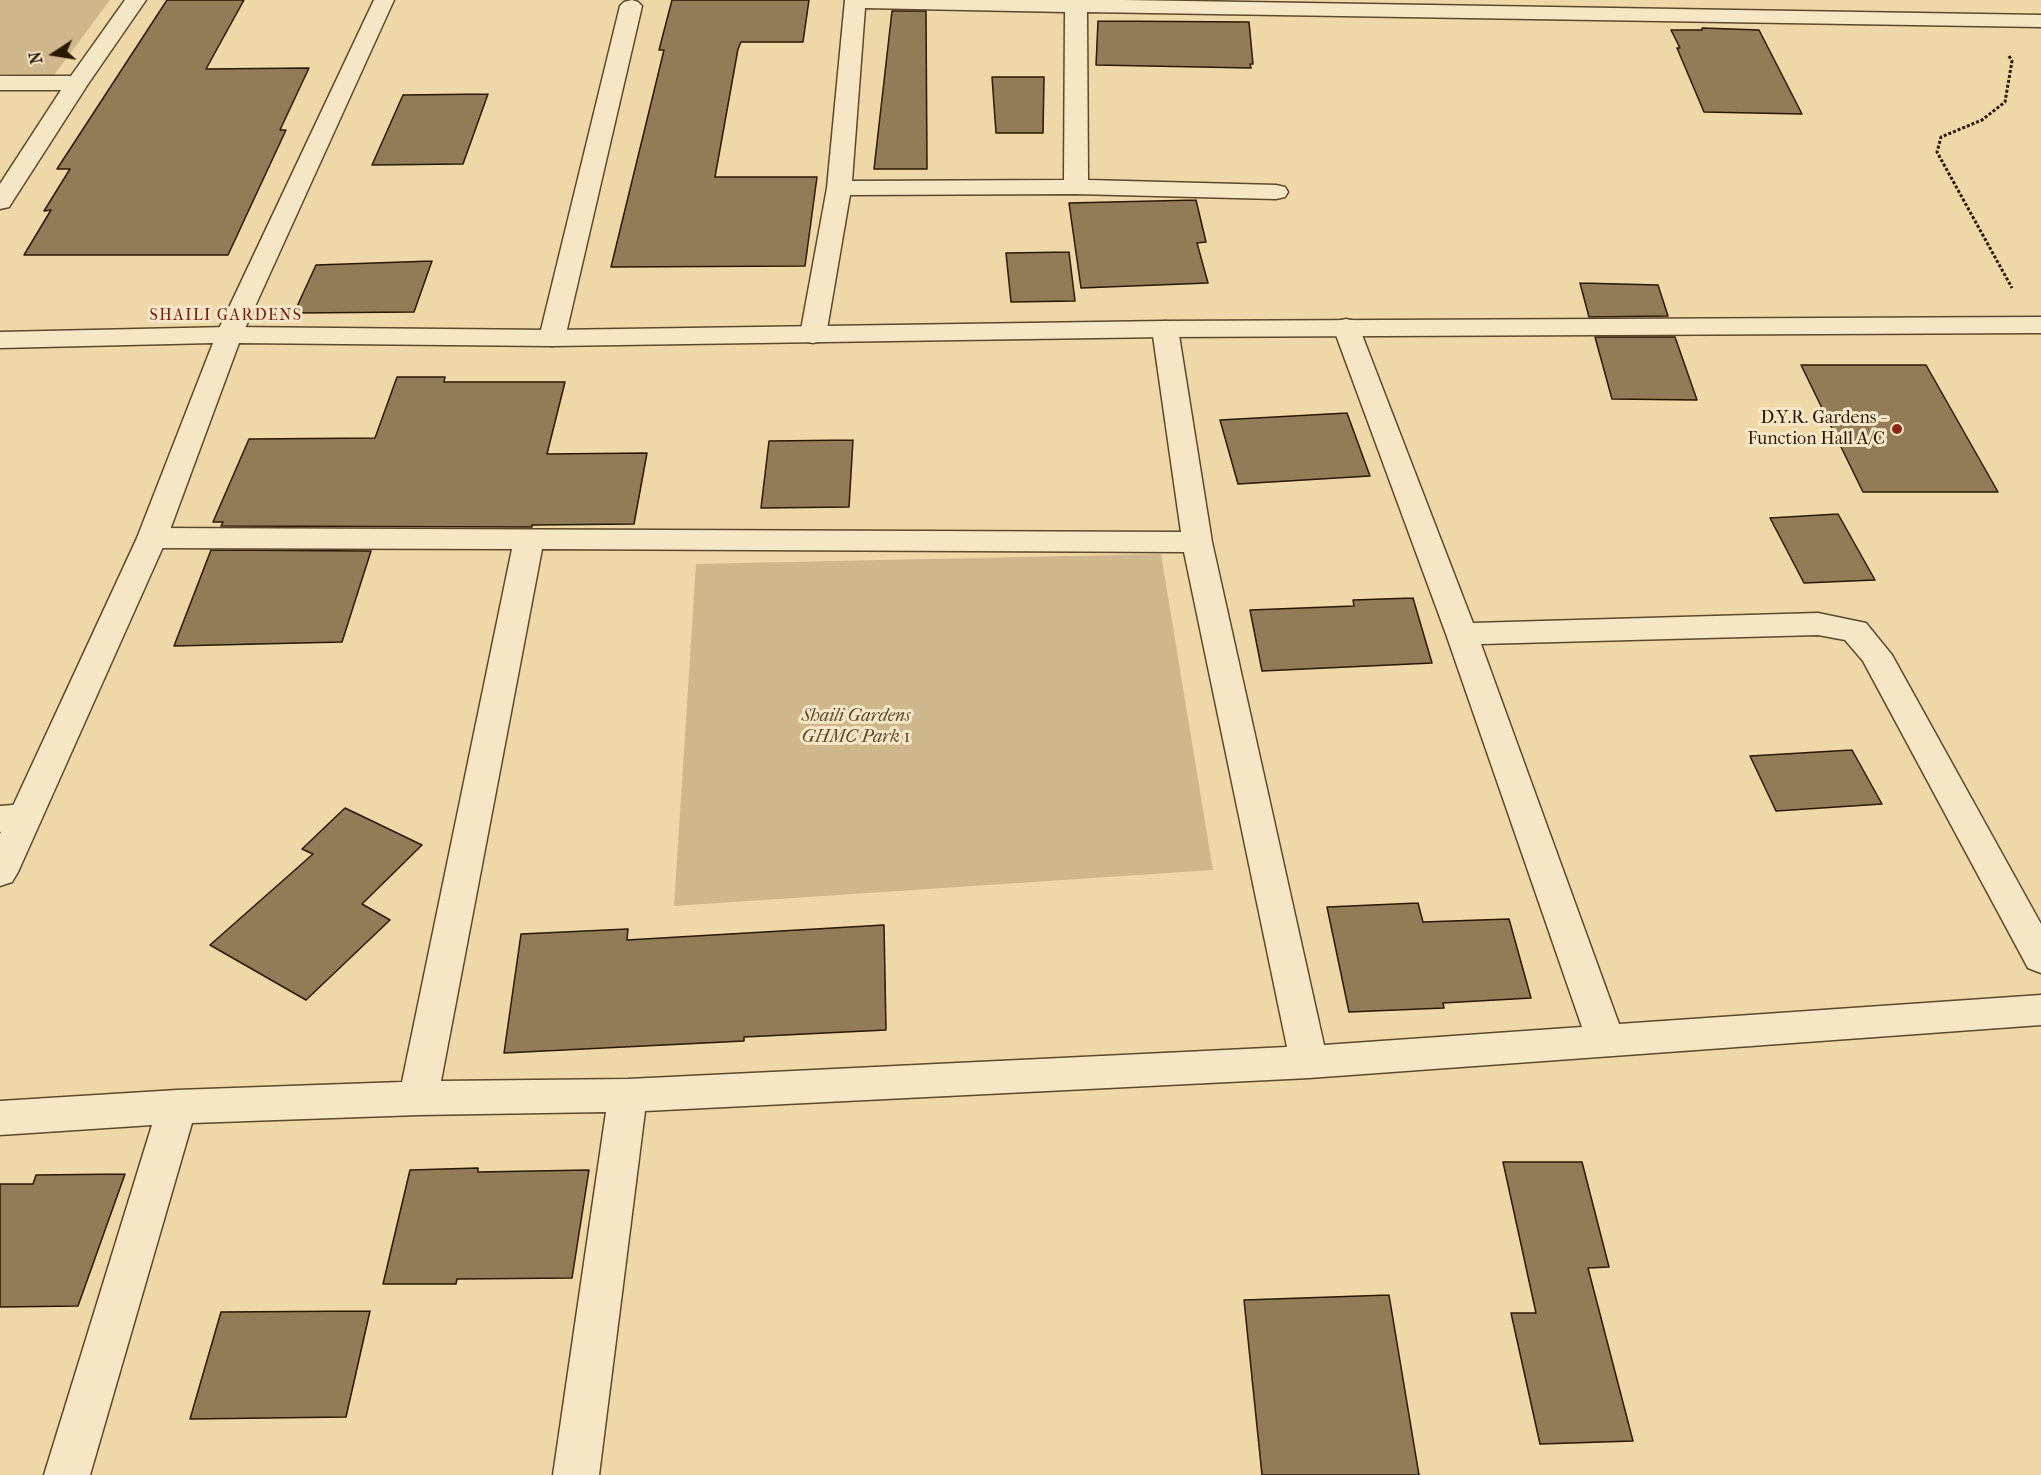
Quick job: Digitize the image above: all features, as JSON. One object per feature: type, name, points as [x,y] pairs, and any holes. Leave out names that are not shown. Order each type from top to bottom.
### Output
[{"type":"street","points":[[1,199],[77,83],[136,0]]},
{"type":"street","points":[[0,872],[13,818],[152,538],[229,335],[384,0]]},
{"type":"street","points":[[2028,0],[2041,12]]},
{"type":"street","points":[[813,335],[839,188],[855,1],[1076,5],[1352,4],[2041,21]]},
{"type":"street","points":[[1076,5],[1076,187]]},
{"type":"street","points":[[552,339],[631,6]]},
{"type":"street","points":[[0,83],[77,83]]},
{"type":"street","points":[[839,188],[1076,187],[1276,192]]},
{"type":"street","points":[[0,340],[229,335],[552,339],[1346,327],[2037,326]]},
{"type":"street","points":[[1346,327],[1462,634],[1606,1040]]},
{"type":"street","points":[[1166,329],[1197,542],[1309,1062]]},
{"type":"street","points":[[152,538],[1197,542]]},
{"type":"street","points":[[418,1098],[530,539]]},
{"type":"street","points":[[1462,634],[1818,624],[1855,631],[1876,655],[2041,958]]},
{"type":"street","points":[[0,1118],[177,1107],[418,1098],[628,1095],[1309,1062],[2041,1010]]},
{"type":"street","points":[[576,1475],[628,1095]]},
{"type":"street","points":[[67,1475],[177,1107]]},
{"type":"path","points":[[1988,20],[2012,61],[2005,102],[1982,120],[1941,137],[1937,152],[2037,326]]},
{"type":"green space","points":[[0,0],[110,0],[54,75],[0,74]]},
{"type":"green space","name":"Shaili Gardens GHMC Park 1","points":[[1161,554],[1213,870],[674,906],[696,564]]},
{"type":"building","points":[[167,0],[244,0],[206,69],[309,68],[280,130],[286,130],[228,255],[24,255],[51,210],[44,211],[70,169],[57,169]]},
{"type":"building","points":[[672,0],[809,0],[803,42],[741,42],[715,177],[817,177],[805,266],[611,267],[664,50],[659,50]]},
{"type":"building","points":[[892,11],[926,11],[927,169],[874,169]]},
{"type":"building","points":[[1098,21],[1249,22],[1253,64],[1250,64],[1251,68],[1096,65]]},
{"type":"building","points":[[1702,28],[1759,30],[1802,114],[1704,112],[1671,30],[1702,30]]},
{"type":"building","points":[[992,77],[1044,77],[1043,133],[996,133]]},
{"type":"building","points":[[488,94],[463,164],[372,165],[403,95]]},
{"type":"building","points":[[1196,200],[1206,242],[1197,243],[1208,283],[1081,288],[1069,203]]},
{"type":"building","points":[[1069,252],[1075,301],[1011,302],[1006,253]]},
{"type":"building","points":[[432,261],[414,312],[294,313],[316,265]]},
{"type":"building","points":[[1580,283],[1658,285],[1668,316],[1589,317]]},
{"type":"building","points":[[1595,337],[1675,337],[1697,400],[1612,399]]},
{"type":"building","name":"D.Y.R. Gardens - Function Hall A/C","points":[[1801,365],[1926,365],[1998,492],[1863,492]]},
{"type":"building","points":[[397,377],[445,377],[444,382],[565,382],[547,454],[647,453],[634,524],[532,525],[532,527],[221,526],[223,522],[213,522],[249,439],[375,438]]},
{"type":"building","points":[[1347,413],[1370,476],[1238,484],[1220,420]]},
{"type":"building","points":[[853,440],[849,507],[761,508],[769,441]]},
{"type":"building","points":[[1838,514],[1875,580],[1804,583],[1770,518]]},
{"type":"building","points":[[211,550],[371,551],[342,642],[174,646]]},
{"type":"building","points":[[1413,598],[1432,663],[1262,671],[1250,610],[1354,606],[1353,600]]},
{"type":"building","points":[[1852,750],[1882,804],[1776,811],[1750,756]]},
{"type":"building","points":[[345,808],[422,845],[362,904],[390,920],[306,1000],[210,945],[313,854],[302,849]]},
{"type":"building","points":[[1418,903],[1423,922],[1509,919],[1531,998],[1443,1003],[1444,1008],[1349,1012],[1327,907]]},
{"type":"building","points":[[884,925],[886,1030],[744,1037],[744,1041],[504,1053],[521,934],[628,929],[627,940]]},
{"type":"building","points":[[1503,1162],[1582,1162],[1609,1267],[1588,1268],[1633,1441],[1540,1444],[1511,1313],[1536,1313]]},
{"type":"building","points":[[478,1168],[478,1172],[589,1170],[572,1278],[457,1279],[456,1284],[383,1284],[410,1170]]},
{"type":"building","points":[[125,1174],[78,1306],[0,1307],[0,1184],[33,1184],[36,1175]]},
{"type":"building","points":[[1389,1295],[1419,1475],[1262,1475],[1244,1300]]},
{"type":"building","points":[[370,1311],[346,1417],[190,1419],[221,1312]]},
{"type":"place","name":"D.Y.R. Gardens - Function Hall A/C","points":[[1897,429]]},
{"type":"district","name":"SHAILI GARDENS","points":[[226,316]]}]
